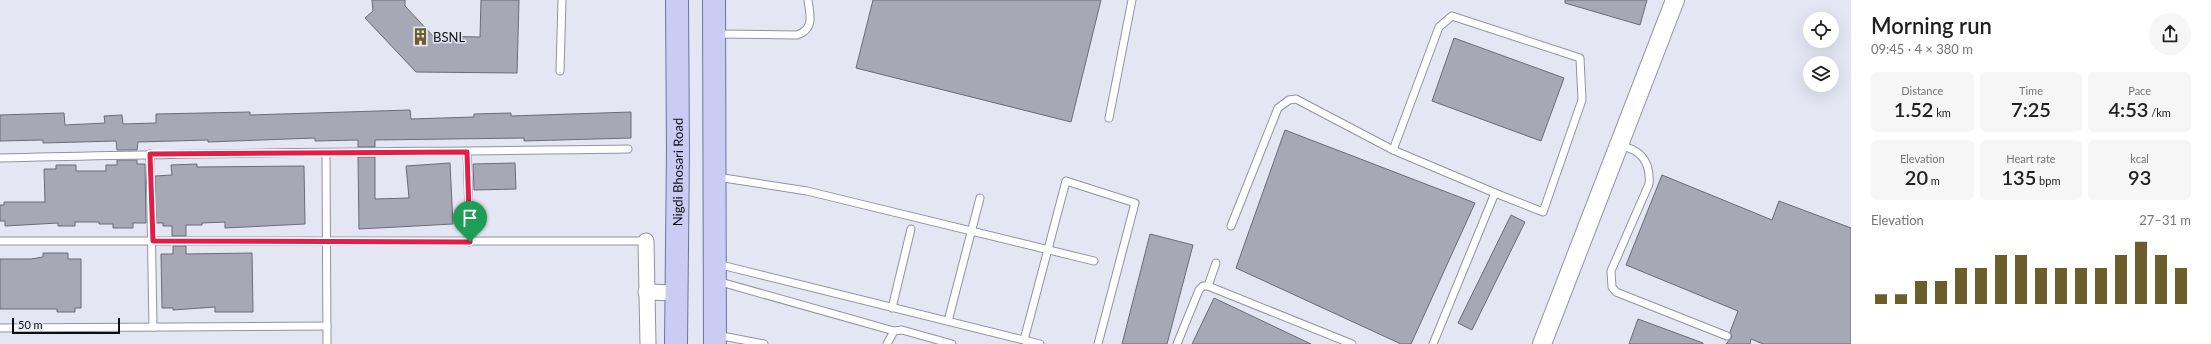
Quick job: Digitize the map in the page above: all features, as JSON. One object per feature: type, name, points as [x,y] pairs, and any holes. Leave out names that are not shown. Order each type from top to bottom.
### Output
[{"type":"main road","name":"Nigdi Bhosari Road","points":[[676,344],[678,150],[677,0]]},
{"type":"main road","points":[[714,0],[715,339]]},
{"type":"street","points":[[1542,344],[1675,0]]},
{"type":"street","points":[[646,242],[648,344]]},
{"type":"street","points":[[646,292],[676,293]]},
{"type":"lane","points":[[560,71],[562,0]]},
{"type":"lane","points":[[714,34],[798,35],[804,33],[810,27],[811,20],[808,0]]},
{"type":"lane","points":[[1109,118],[1132,0]]},
{"type":"lane","points":[[1231,226],[1278,108],[1289,100],[1296,99],[1393,150],[1543,212],[1582,100],[1580,58],[1452,16],[1439,27],[1393,150]]},
{"type":"lane","points":[[1618,145],[1629,147],[1641,154],[1647,163],[1650,172],[1649,184],[1611,271],[1612,287],[1616,292],[1727,336]]},
{"type":"lane","points":[[0,158],[150,154],[326,154],[628,149]]},
{"type":"lane","points":[[467,152],[470,242]]},
{"type":"lane","points":[[150,154],[153,241],[153,327]]},
{"type":"lane","points":[[326,154],[327,344]]},
{"type":"lane","points":[[714,176],[807,191],[1094,261]]},
{"type":"lane","points":[[1024,340],[1066,181],[1135,203],[1098,344]]},
{"type":"lane","points":[[1433,344],[1495,193]]},
{"type":"lane","points":[[948,321],[980,198]]},
{"type":"lane","points":[[892,308],[911,229]]},
{"type":"lane","points":[[0,241],[646,242]]},
{"type":"lane","points":[[1208,286],[1216,263]]},
{"type":"lane","points":[[714,272],[892,308],[1040,344]]},
{"type":"lane","points":[[714,272],[894,332],[902,330],[952,344]]},
{"type":"lane","points":[[1177,344],[1199,290],[1203,286],[1208,286],[1352,344]]},
{"type":"lane","points":[[0,328],[327,326]]},
{"type":"lane","points":[[887,344],[894,332]]},
{"type":"lane","points":[[715,339],[764,344]]},
{"type":"building","name":"BSNL","points":[[372,0],[405,0],[405,6],[433,36],[480,37],[481,0],[519,0],[517,73],[416,72],[365,18],[373,11]]},
{"type":"building","points":[[873,0],[1101,0],[1071,122],[856,68]]},
{"type":"building","points":[[1565,0],[1647,0],[1640,25],[1565,3]]},
{"type":"building","points":[[1454,38],[1564,78],[1541,141],[1432,101]]},
{"type":"building","points":[[410,110],[411,119],[474,117],[474,114],[511,113],[511,116],[631,112],[631,138],[524,141],[524,138],[375,140],[375,147],[358,147],[358,140],[315,141],[315,138],[208,142],[208,140],[138,142],[137,150],[117,150],[116,141],[43,143],[43,140],[0,141],[0,115],[64,113],[65,125],[105,123],[104,116],[122,115],[123,124],[156,123],[156,114],[250,112],[250,115]]},
{"type":"building","points":[[1285,130],[1475,203],[1411,344],[1401,344],[1236,268]]},
{"type":"building","points":[[358,157],[375,157],[375,199],[409,198],[406,166],[450,163],[453,224],[359,229]]},
{"type":"building","points":[[117,160],[137,160],[137,164],[145,164],[146,223],[133,223],[133,228],[113,228],[113,224],[99,224],[99,222],[75,222],[75,226],[58,226],[58,223],[5,226],[5,221],[0,221],[0,205],[4,205],[4,202],[45,202],[44,169],[56,169],[56,165],[76,165],[76,171],[106,171],[106,165],[117,165]]},
{"type":"building","points":[[515,163],[516,189],[474,190],[473,164]]},
{"type":"building","points":[[197,164],[197,167],[304,166],[305,224],[225,228],[225,222],[202,223],[202,225],[186,225],[186,236],[172,236],[172,226],[163,226],[163,223],[156,223],[155,176],[172,175],[171,165]]},
{"type":"building","points":[[1662,175],[1772,220],[1779,201],[1851,228],[1851,344],[1763,344],[1751,339],[1750,344],[1726,344],[1732,337],[1730,332],[1738,311],[1626,265]]},
{"type":"building","points":[[1511,215],[1525,222],[1472,330],[1458,323]]},
{"type":"building","points":[[1150,234],[1193,245],[1167,344],[1122,344]]},
{"type":"building","points":[[173,246],[186,246],[186,254],[252,253],[253,312],[215,312],[215,307],[173,310],[173,308],[162,308],[161,254],[173,254]]},
{"type":"building","points":[[43,253],[68,253],[68,259],[81,259],[81,308],[75,308],[75,312],[57,312],[57,309],[0,309],[0,259],[31,259],[43,257]]},
{"type":"building","points":[[1214,298],[1311,344],[1192,344]]},
{"type":"building","points":[[1638,319],[1703,343],[1703,344],[1629,344]]},
{"type":"place","name":"BSNL","points":[[420,37]]},
{"type":"route","points":[[467,152],[470,242],[153,241],[150,154],[467,152]]}]
